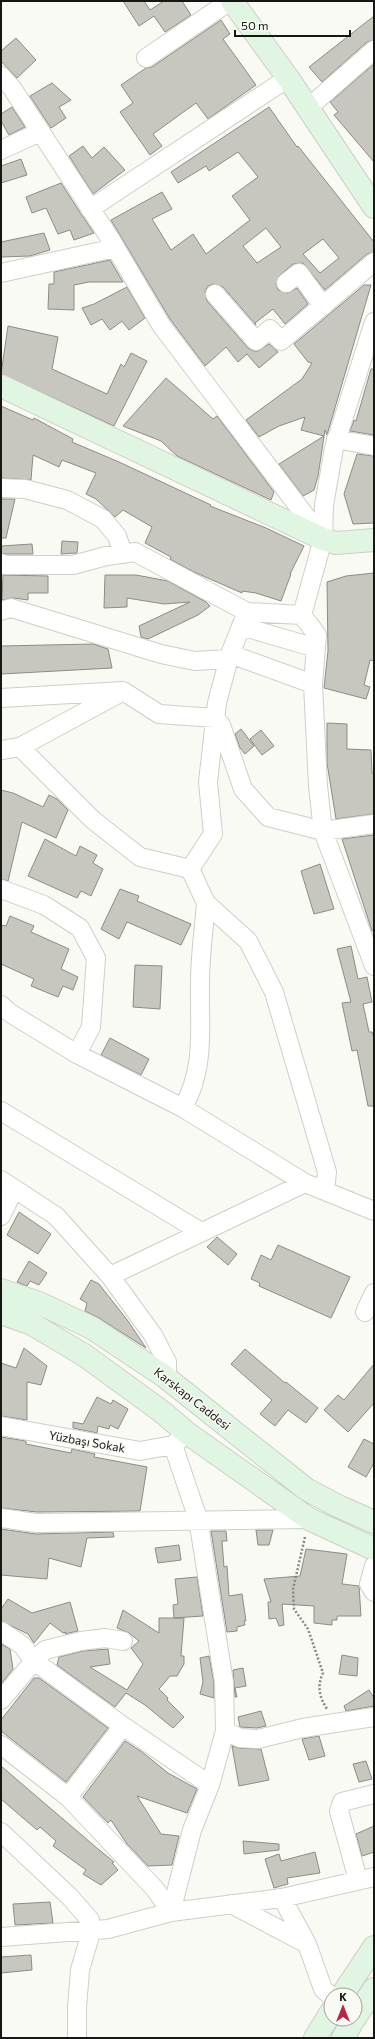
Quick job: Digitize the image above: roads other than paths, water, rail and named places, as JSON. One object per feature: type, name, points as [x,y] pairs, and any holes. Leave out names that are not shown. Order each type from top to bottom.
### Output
[{"type":"main road","points":[[231,1],[288,78],[374,207]]},
{"type":"main road","points":[[1,386],[323,539],[336,543],[374,540]]},
{"type":"main road","name":"Karskapı Caddesi","points":[[1,1290],[39,1303],[92,1328],[167,1378],[306,1489],[338,1506],[374,1522]]},
{"type":"main road","points":[[1,1313],[32,1324],[84,1355],[161,1411],[180,1439],[309,1519],[374,1549]]},
{"type":"main road","points":[[347,1987],[374,1947]]},
{"type":"main road","points":[[363,2007],[374,1989]]},
{"type":"main road","points":[[315,2038],[323,2025]]},
{"type":"main road","points":[[343,2038],[350,2027]]},
{"type":"street","points":[[146,58],[231,1]]},
{"type":"street","points":[[308,108],[374,50]]},
{"type":"street","points":[[90,209],[288,78]]},
{"type":"street","points":[[5,86],[40,132],[115,248],[161,325],[323,539]]},
{"type":"street","points":[[1,150],[40,132]]},
{"type":"street","points":[[1,273],[115,248]]},
{"type":"street","points":[[215,294],[256,341],[270,329],[281,341],[374,262]]},
{"type":"street","points":[[286,283],[299,273],[323,306]]},
{"type":"street","points":[[302,615],[323,539],[324,505],[336,439],[374,322]]},
{"type":"street","points":[[336,439],[374,446]]},
{"type":"street","points":[[1,488],[25,489],[67,500],[79,506],[103,519],[117,536],[123,554]]},
{"type":"street","points":[[1,563],[4,565],[73,565],[135,552],[244,619],[316,648]]},
{"type":"street","points":[[1,611],[11,608],[161,654],[188,660],[195,661],[229,656],[313,684]]},
{"type":"street","points":[[244,619],[302,615]]},
{"type":"street","points":[[302,615],[316,635],[313,684],[318,786],[323,831],[373,959]]},
{"type":"street","points":[[190,869],[213,834],[208,782],[217,703],[229,656],[244,619]]},
{"type":"street","points":[[1,750],[20,748],[123,691]]},
{"type":"street","points":[[1,698],[123,691],[159,714],[215,718],[221,725],[243,789],[268,817],[323,831],[374,824]]},
{"type":"street","points":[[20,748],[93,820],[140,858],[190,869]]},
{"type":"street","points":[[190,869],[206,902],[248,941],[274,992],[327,1172],[325,1190]]},
{"type":"street","points":[[1,889],[44,905],[80,928],[96,958],[91,1027],[77,1054]]},
{"type":"street","points":[[183,1108],[191,1093],[199,1061],[201,1028],[200,982],[206,902]]},
{"type":"street","points":[[4,1013],[77,1054],[183,1108],[305,1183],[374,1211]]},
{"type":"street","points":[[1,1111],[201,1232]]},
{"type":"street","points":[[110,1276],[305,1183]]},
{"type":"street","points":[[1,1216],[8,1184],[56,1216],[110,1276],[153,1335],[167,1362],[167,1378]]},
{"type":"street","points":[[365,1312],[374,1293]]},
{"type":"street","name":"Yüzbaşı Sokak","points":[[1,1426],[140,1451],[180,1439]]},
{"type":"street","points":[[171,1912],[192,1830],[210,1785],[225,1731],[224,1682],[198,1519],[180,1439]]},
{"type":"street","points":[[1,1518],[36,1523],[198,1519],[309,1519]]},
{"type":"street","points":[[374,1566],[370,1584],[374,1592]]},
{"type":"street","points":[[1,1631],[22,1645],[34,1661],[123,1726],[210,1785]]},
{"type":"street","points":[[1,1700],[45,1650],[81,1640],[105,1638],[123,1641]]},
{"type":"street","points":[[225,1731],[240,1738],[258,1738],[303,1728],[374,1717]]},
{"type":"street","points":[[68,1797],[123,1726]]},
{"type":"street","points":[[1,1745],[68,1797],[155,1889],[171,1912]]},
{"type":"street","points":[[1,1937],[108,1930],[171,1912],[282,1898],[366,1879],[340,1811],[342,1802],[374,1794]]},
{"type":"street","points":[[1,1832],[70,1897],[90,1920],[91,1932],[80,1970],[77,2007],[77,2038]]},
{"type":"street","points":[[282,1898],[307,1944],[323,1988]]},
{"type":"street","points":[[231,1904],[307,1944]]}]
